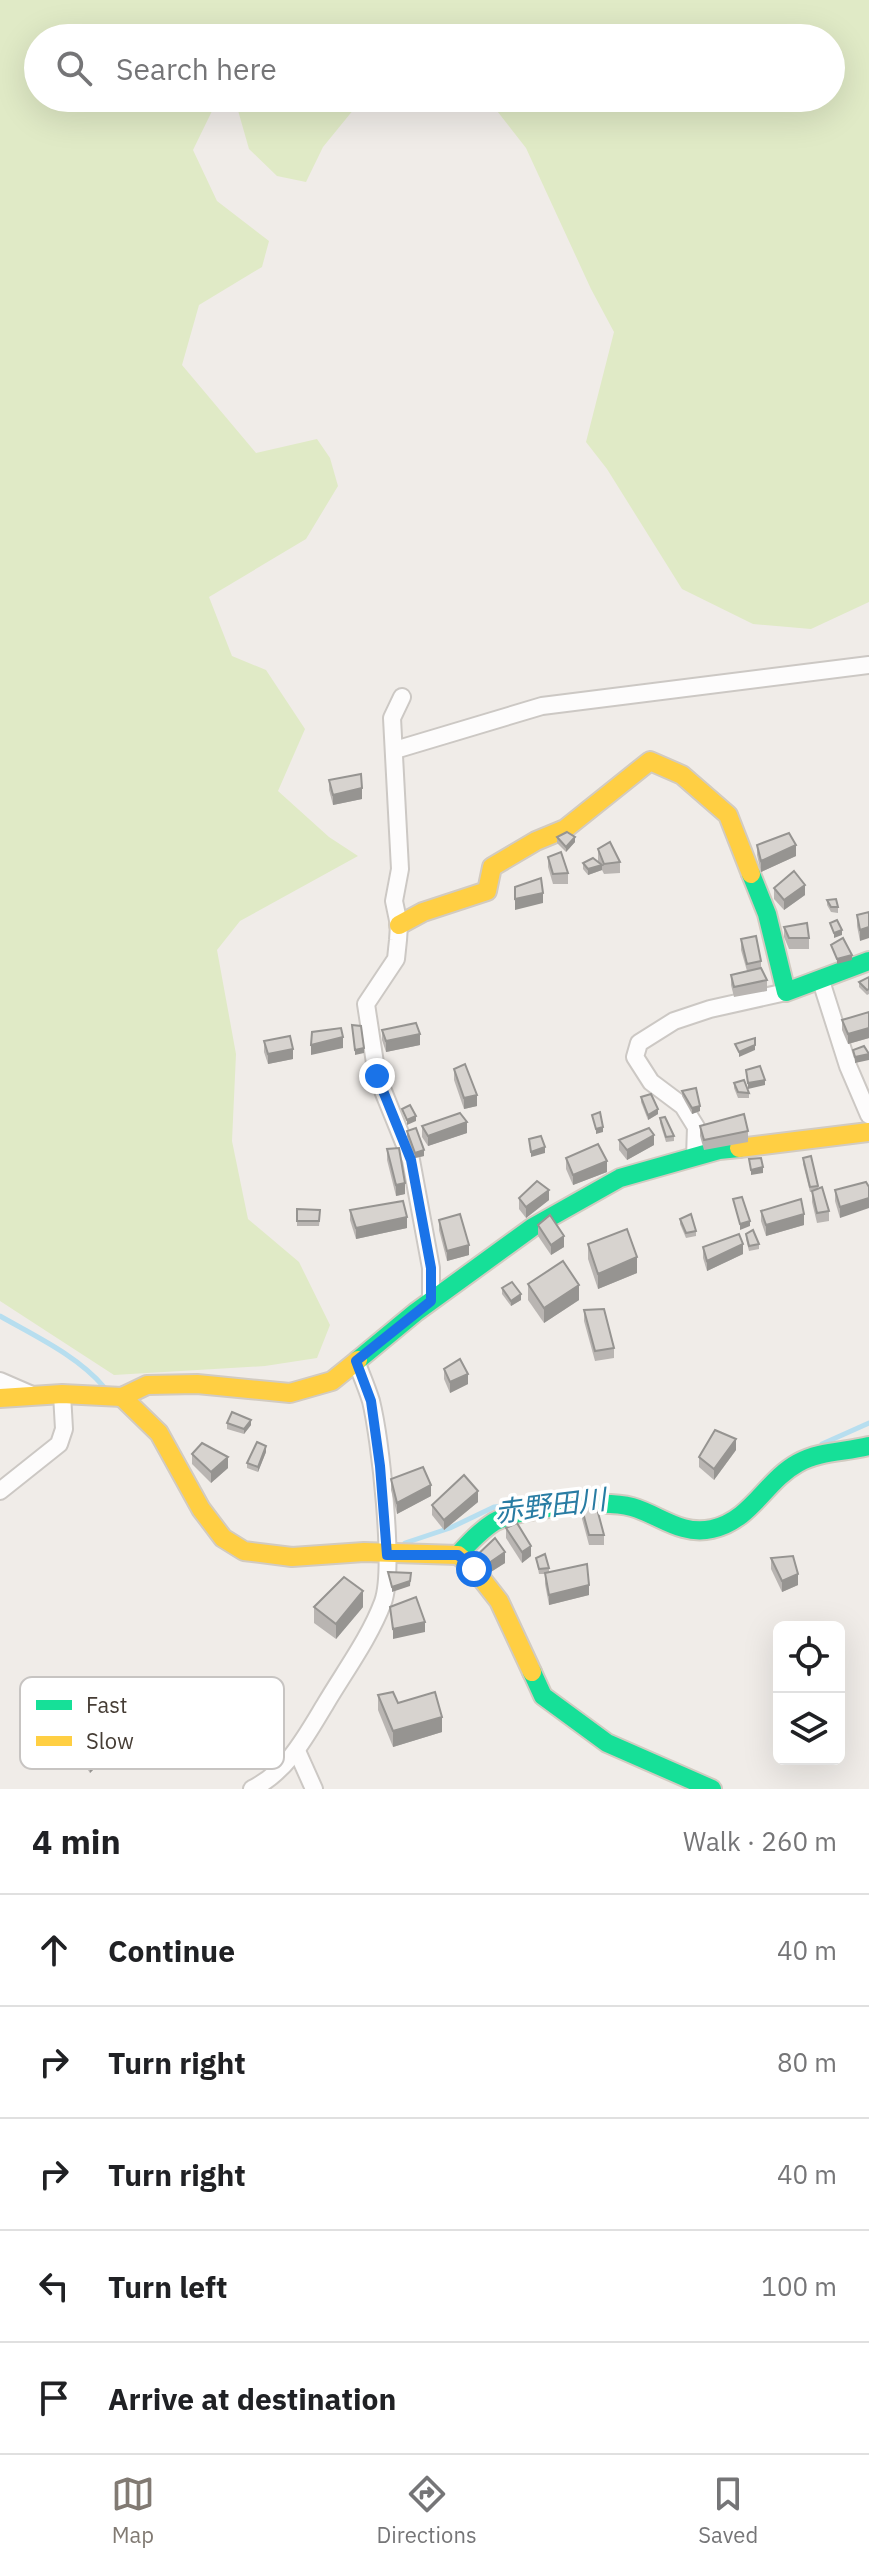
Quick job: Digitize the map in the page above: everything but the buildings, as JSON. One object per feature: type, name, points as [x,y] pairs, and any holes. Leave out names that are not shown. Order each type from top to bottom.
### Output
[{"type":"street","points":[[395,750],[542,706],[869,665]]},
{"type":"street","points":[[402,697],[392,718],[400,869],[394,901],[399,925],[396,959],[366,1004],[377,1076],[411,1160],[431,1268],[431,1301]]},
{"type":"street","points":[[399,925],[423,912],[487,891],[492,867],[536,841],[565,829],[650,761],[682,775],[728,815],[767,914],[786,992]]},
{"type":"street","points":[[695,1157],[696,1127],[683,1106],[651,1082],[635,1057],[639,1043],[674,1021],[710,1009],[786,992],[869,961]]},
{"type":"street","points":[[821,981],[848,1066],[869,1115]]},
{"type":"street","points":[[0,1398],[62,1394],[122,1397],[147,1385],[197,1384],[290,1393],[332,1381],[431,1301],[533,1227],[620,1178],[719,1150],[869,1132]]},
{"type":"street","points":[[284,1764],[297,1751],[351,1662],[383,1601],[388,1577],[380,1466],[371,1401],[356,1361]]},
{"type":"street","points":[[0,1381],[35,1396]]},
{"type":"street","points":[[0,1491],[59,1444],[64,1429],[62,1394]]},
{"type":"street","points":[[122,1397],[159,1433],[201,1509],[223,1538],[244,1551],[292,1557],[364,1552],[458,1555],[474,1569],[499,1601],[543,1696],[607,1743],[712,1789]]},
{"type":"street","points":[[458,1555],[470,1540],[501,1517],[532,1508],[610,1502],[637,1509],[669,1526],[695,1533],[717,1529],[739,1519],[755,1506],[788,1468],[808,1457],[869,1446]]},
{"type":"street","points":[[297,1751],[314,1789]]},
{"type":"street","points":[[252,1789],[267,1782],[280,1769]]},
{"type":"green space","points":[[0,0],[869,0],[869,602],[811,629],[753,624],[682,589],[607,469],[586,442],[614,332],[526,148],[498,112],[845,112],[845,24],[24,24],[24,112],[212,112],[193,150],[217,201],[269,241],[262,267],[199,305],[182,365],[256,453],[317,439],[330,458],[338,486],[306,539],[209,597],[232,656],[266,670],[305,729],[278,791],[329,837],[358,856],[240,921],[217,950],[236,1054],[232,1141],[248,1219],[299,1262],[330,1325],[317,1358],[265,1366],[114,1375],[0,1301]]},
{"type":"green space","points":[[238,112],[352,112],[323,147],[306,182],[277,176],[249,149]]},
{"type":"waterway","name":"赤野田川","points":[[0,1316],[69,1356],[104,1387]]},
{"type":"waterway","name":"赤野田川","points":[[822,1444],[869,1423]]},
{"type":"waterway","name":"赤野田川","points":[[405,1543],[450,1528],[494,1507],[504,1506]]},
{"type":"traffic: fast","points":[[751,874],[767,914],[786,992],[869,961]]},
{"type":"traffic: fast","points":[[358,1360],[416,1312],[533,1227],[620,1178],[719,1150],[739,1148]]},
{"type":"traffic: fast","points":[[458,1555],[494,1522],[562,1506],[619,1505],[632,1507],[690,1530],[712,1529],[738,1517],[798,1463],[824,1454],[869,1446]]},
{"type":"traffic: fast","points":[[532,1672],[543,1696],[607,1743],[712,1789]]},
{"type":"traffic: slow","points":[[399,925],[423,912],[487,891],[492,867],[536,841],[565,829],[650,761],[682,775],[728,815],[751,874]]},
{"type":"traffic: slow","points":[[739,1148],[869,1132]]},
{"type":"traffic: slow","points":[[0,1398],[62,1394],[122,1397],[147,1385],[197,1384],[290,1393],[332,1381],[358,1360]]},
{"type":"traffic: slow","points":[[122,1397],[159,1433],[201,1509],[223,1538],[244,1551],[292,1557],[364,1552],[458,1555],[474,1569],[499,1601],[532,1672]]},
{"type":"route","points":[[377,1076],[411,1160],[431,1268],[431,1301],[356,1361],[371,1401],[387,1555],[458,1555],[474,1569]]}]
